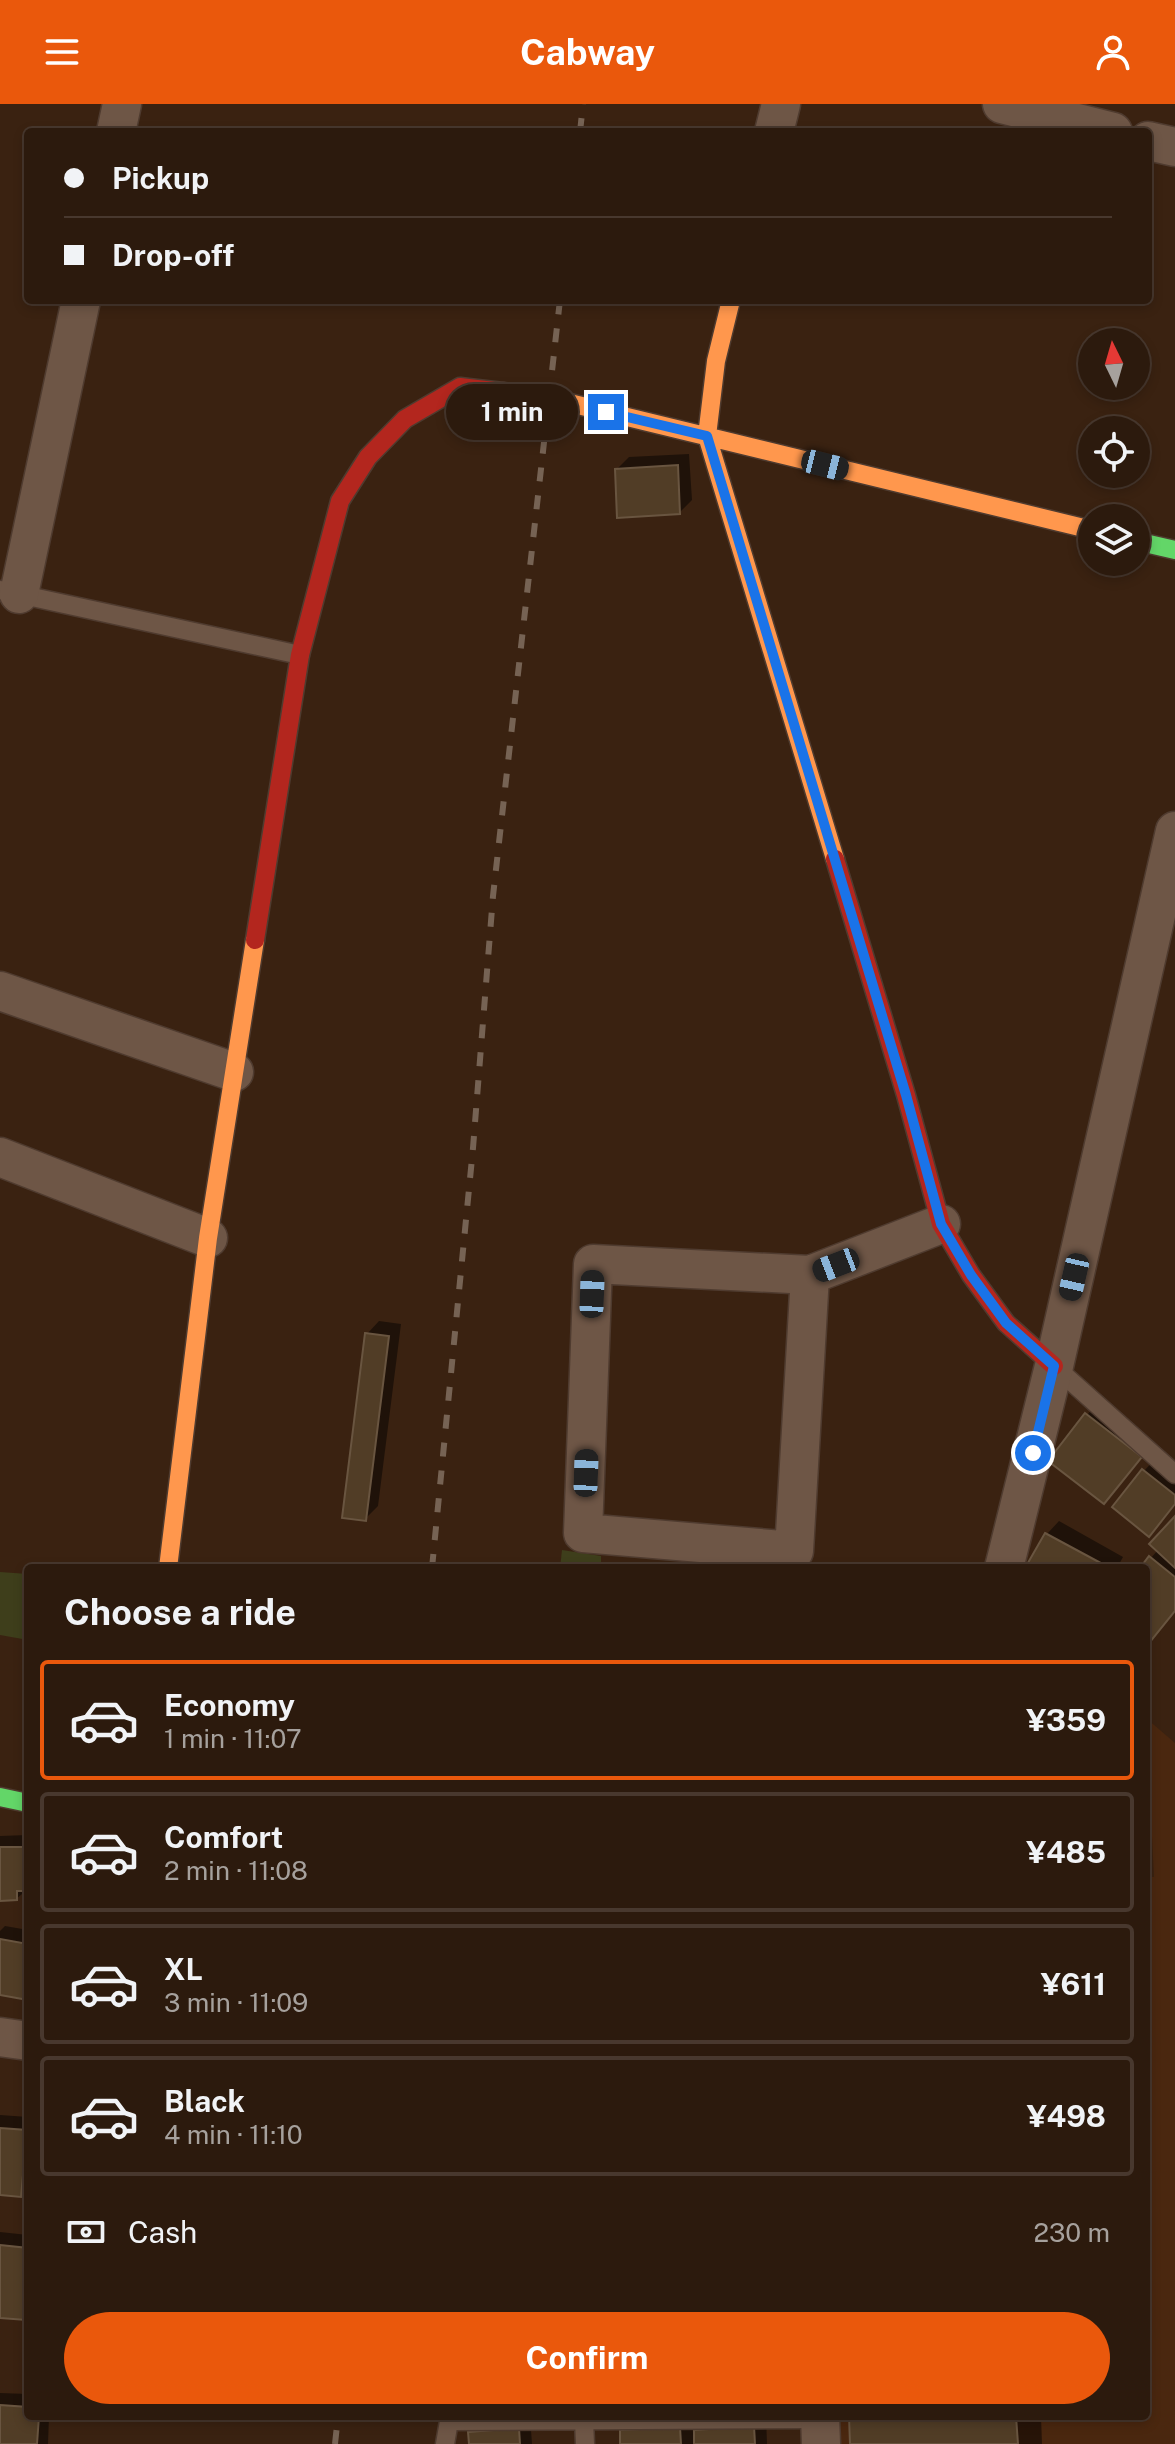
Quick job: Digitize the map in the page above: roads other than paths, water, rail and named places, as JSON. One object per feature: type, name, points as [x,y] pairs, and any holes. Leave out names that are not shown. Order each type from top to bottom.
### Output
[{"type":"street","points":[[117,128],[122,104]]},
{"type":"street","points":[[775,128],[781,104]]},
{"type":"street","points":[[1002,104],[1097,128]]},
{"type":"street","points":[[1152,142],[1175,147]]},
{"type":"street","points":[[10,592],[80,304]]},
{"type":"street","points":[[730,304],[716,361],[707,436],[906,1095],[941,1224],[971,1275],[1006,1323],[1054,1366]]},
{"type":"street","points":[[168,1564],[208,1238],[300,655],[340,501],[368,457],[405,419],[460,387],[549,398],[1078,527]]},
{"type":"street","points":[[1150,544],[1175,550]]},
{"type":"street","points":[[1005,1564],[1054,1366],[1175,831]]},
{"type":"street","points":[[0,991],[234,1072]]},
{"type":"street","points":[[0,1157],[208,1238]]},
{"type":"street","points":[[810,1275],[794,1551],[583,1533],[593,1264],[810,1275],[941,1224]]},
{"type":"street","points":[[0,1797],[24,1802]]},
{"type":"street","points":[[0,2037],[24,2040]]},
{"type":"lane","points":[[10,592],[300,655]]},
{"type":"lane","points":[[1054,1366],[1175,1474]]},
{"type":"lane","points":[[445,2444],[449,2421],[584,2420],[820,2426]]},
{"type":"lane","points":[[584,2420],[585,2444]]},
{"type":"railway","points":[[580,128],[583,104]]},
{"type":"railway","points":[[432,1564],[473,1148],[493,896],[560,304]]},
{"type":"railway","points":[[335,2444],[338,2420]]}]
